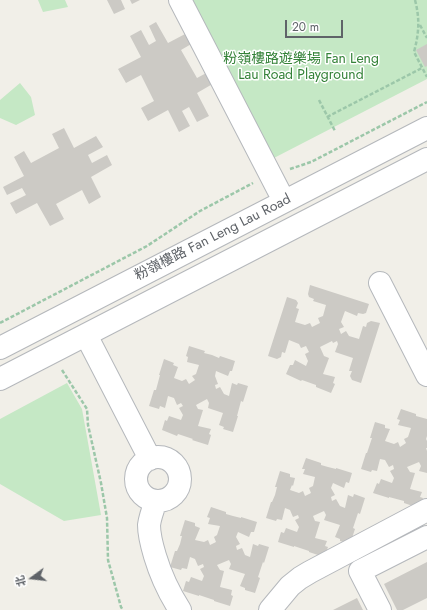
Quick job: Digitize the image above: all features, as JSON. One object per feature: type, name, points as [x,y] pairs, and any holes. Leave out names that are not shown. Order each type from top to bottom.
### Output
[{"type":"street","points":[[180,0],[284,201]]},
{"type":"street","name":"粉嶺樓路 Fan Leng Lau Road","points":[[0,348],[427,128]]},
{"type":"street","name":"粉嶺樓路 Fan Leng Lau Road","points":[[0,379],[427,159]]},
{"type":"street","points":[[380,283],[427,375]]},
{"type":"street","points":[[86,335],[150,459]]},
{"type":"street","points":[[164,458],[176,467],[179,473],[179,487],[170,498],[163,501],[156,501],[143,495],[139,489],[137,475],[144,463],[150,459],[164,458]]},
{"type":"street","points":[[156,501],[150,519],[150,538],[160,572],[180,610]]},
{"type":"street","points":[[270,610],[290,586],[300,578],[427,510]]},
{"type":"street","points":[[380,610],[360,571],[427,537]]},
{"type":"path","points":[[415,0],[419,22],[418,39],[414,52],[427,77]]},
{"type":"path","points":[[419,22],[427,38]]},
{"type":"path","points":[[328,117],[427,69]]},
{"type":"path","points":[[319,100],[335,132]]},
{"type":"path","points":[[0,323],[147,246],[200,211],[271,175],[311,162],[427,102]]},
{"type":"path","points":[[61,370],[87,409],[88,425],[107,518],[108,560],[123,610]]},
{"type":"green space","points":[[38,0],[65,0],[68,7],[43,12]]},
{"type":"green space","name":"粉嶺樓路遊樂場 Fan Leng Lau Road Playground","points":[[188,0],[427,0],[427,79],[272,159]]},
{"type":"green space","points":[[20,83],[31,97],[35,115],[16,125],[0,118],[0,100]]},
{"type":"green space","points":[[67,383],[82,409],[101,515],[64,521],[0,484],[0,419]]},
{"type":"building","points":[[107,0],[121,0],[125,9],[114,14]]},
{"type":"building","points":[[130,0],[140,0],[132,4]]},
{"type":"building","points":[[156,22],[168,43],[187,33],[193,43],[181,50],[197,78],[210,71],[216,82],[197,93],[209,116],[197,122],[189,107],[182,111],[190,126],[179,132],[168,110],[148,121],[141,108],[154,101],[141,75],[126,83],[118,69],[141,57],[130,36],[141,30],[149,45],[156,41],[149,26]]},
{"type":"building","points":[[427,44],[427,66],[425,67],[416,50]]},
{"type":"building","points":[[64,128],[74,148],[96,136],[103,147],[88,155],[92,163],[107,155],[112,165],[91,177],[101,197],[89,204],[82,190],[56,204],[64,219],[50,226],[37,203],[16,214],[10,203],[26,195],[22,188],[7,195],[3,187],[24,176],[14,157],[24,151],[31,163],[59,148],[52,134]]},
{"type":"building","points":[[310,285],[369,304],[366,313],[358,313],[357,316],[345,311],[341,322],[344,327],[339,329],[341,334],[346,331],[349,336],[359,339],[363,326],[366,327],[367,323],[371,321],[380,323],[361,383],[352,380],[350,376],[352,371],[349,371],[353,358],[335,352],[338,344],[337,341],[333,343],[332,341],[320,347],[324,356],[329,358],[323,374],[335,377],[333,383],[335,384],[331,393],[316,387],[316,385],[302,380],[301,381],[286,374],[290,365],[293,365],[295,360],[306,366],[308,361],[305,354],[309,352],[306,346],[301,348],[299,344],[289,340],[285,353],[282,352],[281,357],[277,359],[268,356],[287,297],[296,300],[298,303],[296,308],[299,309],[295,322],[305,325],[310,323],[312,327],[320,323],[318,318],[323,316],[326,305],[313,301],[314,299],[309,297],[308,294]]},
{"type":"building","points":[[189,346],[205,351],[204,353],[219,358],[220,356],[235,361],[232,371],[230,371],[228,376],[216,371],[215,376],[218,384],[215,385],[216,389],[220,387],[224,394],[229,396],[232,383],[248,386],[243,402],[241,401],[233,432],[223,429],[224,427],[219,425],[223,413],[208,408],[209,403],[207,399],[196,405],[198,409],[203,410],[198,426],[211,429],[208,445],[162,430],[165,420],[167,421],[169,416],[181,420],[183,415],[179,408],[183,406],[181,403],[177,405],[174,398],[168,396],[165,408],[160,406],[159,409],[149,406],[154,390],[156,390],[164,359],[174,363],[173,365],[178,367],[174,378],[182,381],[186,379],[189,384],[195,380],[192,376],[196,374],[199,365],[187,362],[188,357],[186,356]]},
{"type":"building","points":[[401,409],[427,419],[427,473],[419,471],[421,466],[419,462],[407,467],[410,472],[415,473],[410,489],[422,492],[420,497],[423,498],[419,508],[404,503],[404,501],[373,493],[377,483],[379,484],[381,479],[392,483],[394,478],[390,471],[394,469],[393,465],[389,467],[385,460],[380,459],[377,471],[372,470],[371,472],[361,469],[372,438],[370,438],[375,422],[385,425],[385,428],[390,429],[385,441],[394,444],[398,442],[400,447],[406,443],[404,439],[408,437],[411,428],[398,425],[400,420],[397,419]]},
{"type":"building","points":[[306,458],[321,463],[321,465],[352,473],[349,483],[346,482],[344,488],[333,483],[331,488],[335,495],[331,497],[332,501],[336,499],[340,506],[345,508],[348,495],[353,497],[354,494],[365,498],[360,514],[358,513],[353,528],[355,529],[350,544],[340,541],[340,539],[335,537],[340,525],[324,520],[326,515],[324,511],[313,516],[315,521],[320,522],[315,538],[327,541],[325,546],[328,547],[324,557],[278,542],[281,532],[284,533],[286,528],[297,532],[299,527],[295,520],[299,518],[298,515],[293,517],[290,510],[285,508],[282,520],[277,519],[276,521],[266,518],[275,495],[277,487],[275,487],[280,471],[290,474],[290,477],[295,478],[293,486],[292,485],[290,490],[299,493],[303,491],[305,496],[311,493],[309,488],[313,486],[315,477],[303,474],[305,469],[302,469]]},
{"type":"building","points":[[211,507],[226,512],[226,514],[257,522],[254,532],[251,532],[249,537],[238,532],[236,537],[240,544],[236,546],[237,550],[242,548],[245,555],[250,557],[253,544],[269,547],[258,577],[260,578],[255,593],[245,590],[245,588],[240,586],[245,574],[229,569],[231,564],[229,560],[217,565],[220,570],[224,571],[220,587],[232,590],[231,595],[233,596],[230,606],[183,591],[186,581],[189,582],[191,577],[202,581],[204,576],[200,569],[204,567],[203,564],[198,566],[195,559],[190,557],[187,569],[182,568],[181,570],[170,567],[175,551],[177,551],[180,544],[182,536],[180,536],[185,520],[195,523],[195,526],[200,528],[195,540],[204,542],[208,540],[210,545],[216,542],[214,537],[217,535],[220,526],[208,524],[210,518],[207,517]]},
{"type":"building","points":[[427,562],[427,598],[403,610],[397,610],[384,584]]},
{"type":"building","points":[[357,598],[363,610],[333,610]]}]
